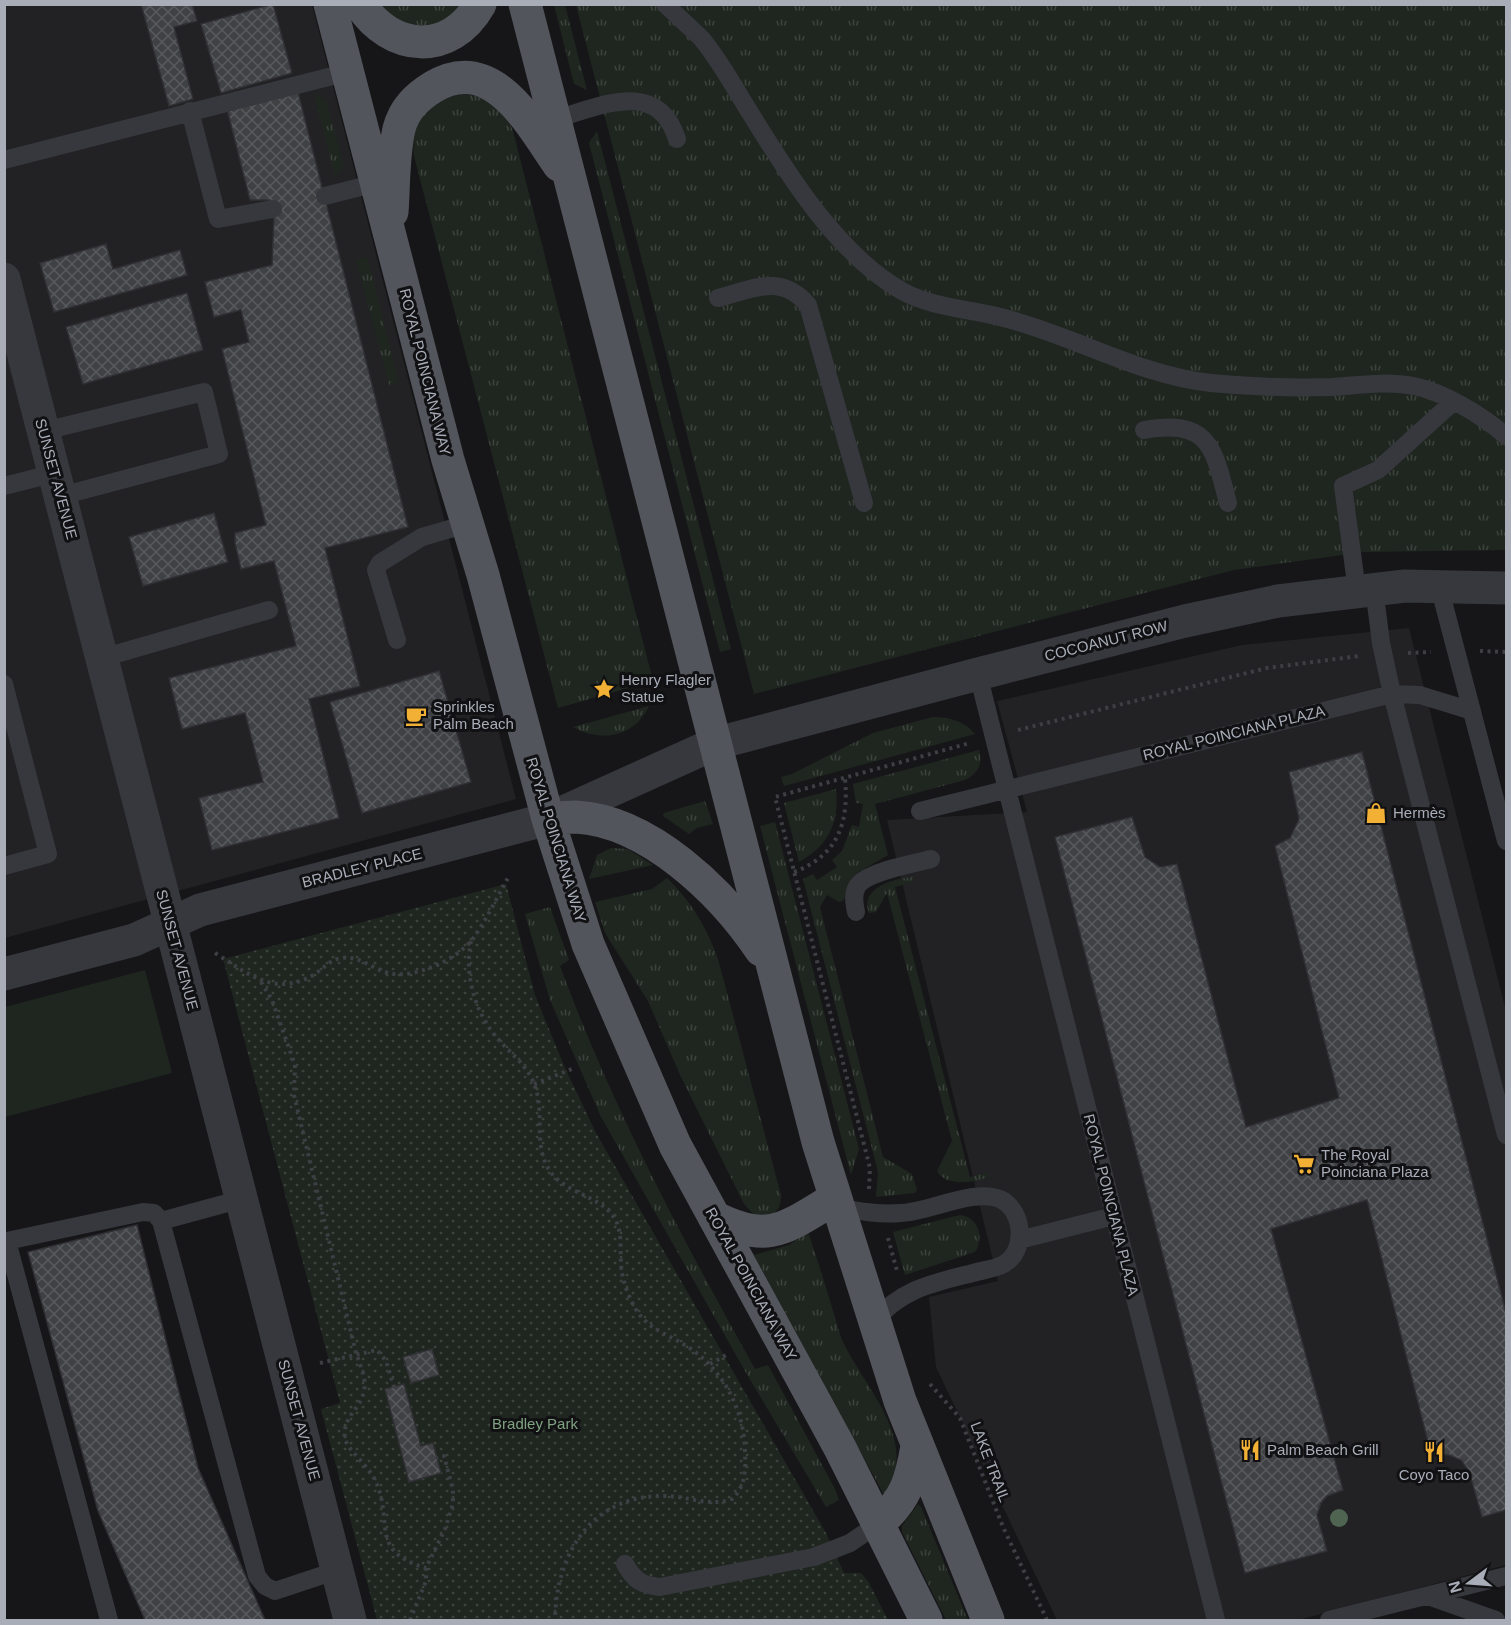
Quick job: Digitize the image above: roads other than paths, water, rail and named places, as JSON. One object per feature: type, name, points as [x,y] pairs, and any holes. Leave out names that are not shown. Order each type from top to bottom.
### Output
[{"type":"main road","name":"ROYAL POINCIANA WAY","points":[[330,4],[445,449],[548,819],[588,944],[675,1145],[879,1523],[926,1620]]},
{"type":"main road","points":[[360,4],[368,17],[386,33],[396,39],[419,42],[442,38],[463,28],[480,4]]},
{"type":"main road","points":[[525,4],[771,965],[835,1203],[873,1323],[917,1446],[988,1620]]},
{"type":"main road","points":[[390,238],[399,128],[411,105],[441,83],[474,79],[486,82],[506,93],[524,114],[572,184]]},
{"type":"main road","points":[[548,819],[576,817],[601,822],[624,830],[660,849],[722,899],[744,925],[771,965]]},
{"type":"main road","points":[[714,1217],[738,1229],[758,1232],[775,1231],[835,1203]]},
{"type":"main road","points":[[879,1523],[898,1507],[907,1490],[917,1446]]},
{"type":"street","name":"SUNSET AVENUE","points":[[4,279],[350,1620]]},
{"type":"street","name":"COCOANUT ROW","points":[[714,744],[1229,611],[1366,589],[1439,586],[1506,588]]},
{"type":"street","name":"BRADLEY PLACE","points":[[4,974],[134,940],[200,910],[548,819],[714,744]]},
{"type":"lane","points":[[665,4],[702,40],[717,60],[791,178],[818,212],[875,273],[903,291],[938,304],[1003,317],[1038,328],[1164,376],[1213,383],[1281,386],[1331,387],[1390,383],[1417,387],[1453,402],[1489,421],[1506,436]]},
{"type":"lane","points":[[4,160],[348,72]]},
{"type":"lane","points":[[555,119],[615,103],[644,101],[656,106],[666,117],[677,139]]},
{"type":"lane","points":[[190,111],[218,219],[273,209]]},
{"type":"lane","points":[[325,196],[376,183]]},
{"type":"lane","points":[[718,298],[765,286],[775,286],[794,290],[808,305],[864,503]]},
{"type":"lane","points":[[4,486],[58,484],[219,454],[204,392],[44,431]]},
{"type":"lane","points":[[1453,402],[1378,470],[1344,486],[1392,694],[1506,1136]]},
{"type":"lane","points":[[1144,430],[1181,428],[1200,435],[1213,453],[1228,503]]},
{"type":"lane","points":[[397,640],[376,570],[380,563],[422,537],[467,524]]},
{"type":"lane","points":[[1439,586],[1506,841]]},
{"type":"lane","points":[[102,658],[269,609]]},
{"type":"lane","points":[[978,674],[1007,789]]},
{"type":"lane","points":[[4,684],[48,854],[4,866]]},
{"type":"lane","name":"ROYAL POINCIANA PLAZA","points":[[920,811],[1392,694],[1420,695],[1472,711]]},
{"type":"lane","name":"ROYAL POINCIANA PLAZA","points":[[1007,789],[1216,1620]]},
{"type":"lane","points":[[856,912],[855,892],[858,884],[876,874],[931,859]]},
{"type":"lane","points":[[835,1203],[899,1214],[969,1198],[993,1197],[1007,1204],[1016,1215],[1019,1240],[1016,1251],[1003,1265],[917,1288],[892,1303],[873,1323]]},
{"type":"lane","points":[[161,1221],[242,1199]]},
{"type":"lane","points":[[109,1620],[7,1241],[142,1212],[154,1213],[161,1221],[257,1576],[265,1586],[275,1591],[338,1570]]},
{"type":"lane","points":[[1019,1240],[1114,1216]]},
{"type":"lane","points":[[625,1564],[632,1577],[645,1585],[660,1587],[814,1557],[850,1543],[879,1523]]},
{"type":"lane","points":[[1329,1620],[1506,1576]]},
{"type":"lane","points":[[1428,1596],[1496,1620]]},
{"type":"place","name":"Henry Flagler Statue","points":[[604,689]]},
{"type":"place","name":"Sprinkles Palm Beach","points":[[416,716]]},
{"type":"place","name":"Hermès","points":[[1376,813]]},
{"type":"place","name":"The Royal Poinciana Plaza","points":[[1304,1164]]},
{"type":"place","name":"Palm Beach Grill","points":[[1250,1450]]},
{"type":"place","name":"Coyo Taco","points":[[1434,1452]]},
{"type":"park label","name":"Bradley Park","points":[[535,1424]]}]
